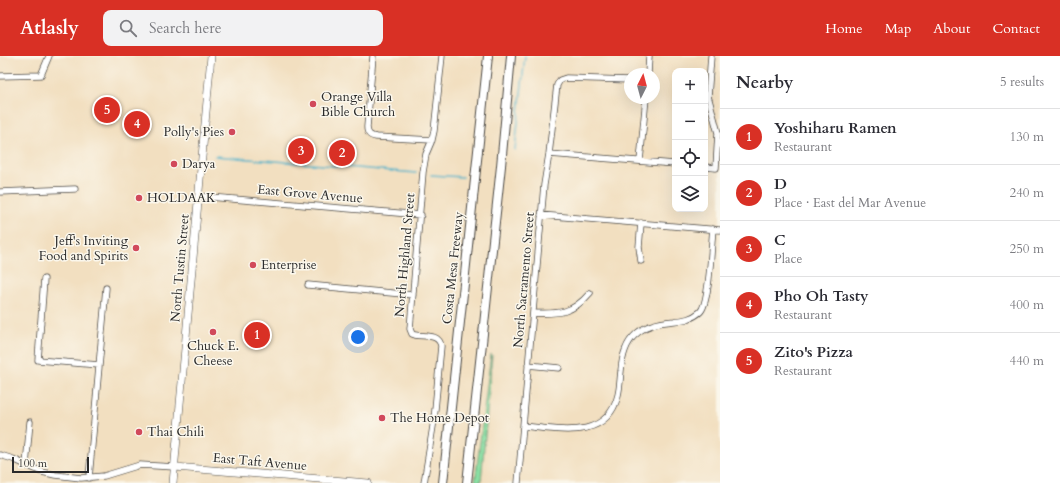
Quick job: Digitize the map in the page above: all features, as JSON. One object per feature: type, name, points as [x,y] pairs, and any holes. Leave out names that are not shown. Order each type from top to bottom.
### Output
[{"type":"highway","name":"Costa Mesa Freeway","points":[[443,483],[488,56]]},
{"type":"highway","points":[[467,483],[511,56]]},
{"type":"main road","name":"North Tustin Street","points":[[173,483],[211,56]]},
{"type":"main road","name":"East Taft Avenue","points":[[174,467],[368,483]]},
{"type":"street","points":[[0,76],[41,75],[49,56]]},
{"type":"street","points":[[373,56],[367,132],[369,135],[376,137],[432,140]]},
{"type":"street","name":"North Highland Street","points":[[424,483],[434,420],[441,346],[437,339],[417,336],[411,332],[425,162],[426,154],[432,140],[442,56]]},
{"type":"street","points":[[649,68],[650,56]]},
{"type":"street","points":[[708,167],[716,168],[718,134],[708,96],[711,56]]},
{"type":"street","name":"North Sacramento Street","points":[[518,483],[541,215],[544,185],[550,154],[556,90],[560,80],[570,77],[624,80]]},
{"type":"street","points":[[640,161],[645,104]]},
{"type":"street","points":[[550,154],[672,164]]},
{"type":"street","points":[[0,192],[75,189]]},
{"type":"street","name":"East Grove Avenue","points":[[198,196],[421,215]]},
{"type":"street","points":[[541,215],[720,230]]},
{"type":"street","points":[[641,223],[639,248],[641,261]]},
{"type":"street","points":[[523,426],[569,430],[585,429],[596,425],[606,418],[613,408],[618,395],[622,360],[626,348],[634,335],[646,327],[662,322],[689,319],[701,312],[706,296],[713,229]]},
{"type":"street","points":[[44,279],[38,360],[99,366]]},
{"type":"street","points":[[308,285],[413,295]]},
{"type":"street","points":[[89,478],[106,288]]},
{"type":"street","points":[[533,313],[554,314],[571,310],[584,301],[590,293]]},
{"type":"street","points":[[528,366],[560,368]]},
{"type":"street","points":[[26,465],[30,422]]},
{"type":"street","points":[[0,455],[48,474],[89,478],[109,475],[128,467],[140,465],[174,467]]},
{"type":"green space","points":[[491,354],[481,482],[475,482]]},
{"type":"waterway","points":[[515,150],[525,56]]},
{"type":"waterway","points":[[215,156],[416,173]]},
{"type":"waterway","points":[[431,175],[463,177]]},
{"type":"place","name":"Orange Villa Bible Church","points":[[313,104]]},
{"type":"place","name":"Zito's Pizza","points":[[107,110]]},
{"type":"place","name":"Pho Oh Tasty","points":[[137,124]]},
{"type":"place","name":"Polly's Pies","points":[[232,132]]},
{"type":"place","name":"C","points":[[301,151]]},
{"type":"place","name":"D","points":[[342,153]]},
{"type":"place","name":"Darya","points":[[174,164]]},
{"type":"place","name":"HOLDAAK","points":[[139,198]]},
{"type":"place","name":"Jeff's Inviting Food and Spirits","points":[[136,248]]},
{"type":"place","name":"Enterprise","points":[[253,265]]},
{"type":"place","name":"Chuck E. Cheese","points":[[213,332]]},
{"type":"place","name":"Yoshiharu Ramen","points":[[257,335]]},
{"type":"place","name":"The Home Depot","points":[[382,418]]},
{"type":"place","name":"Thai Chili","points":[[139,432]]}]
